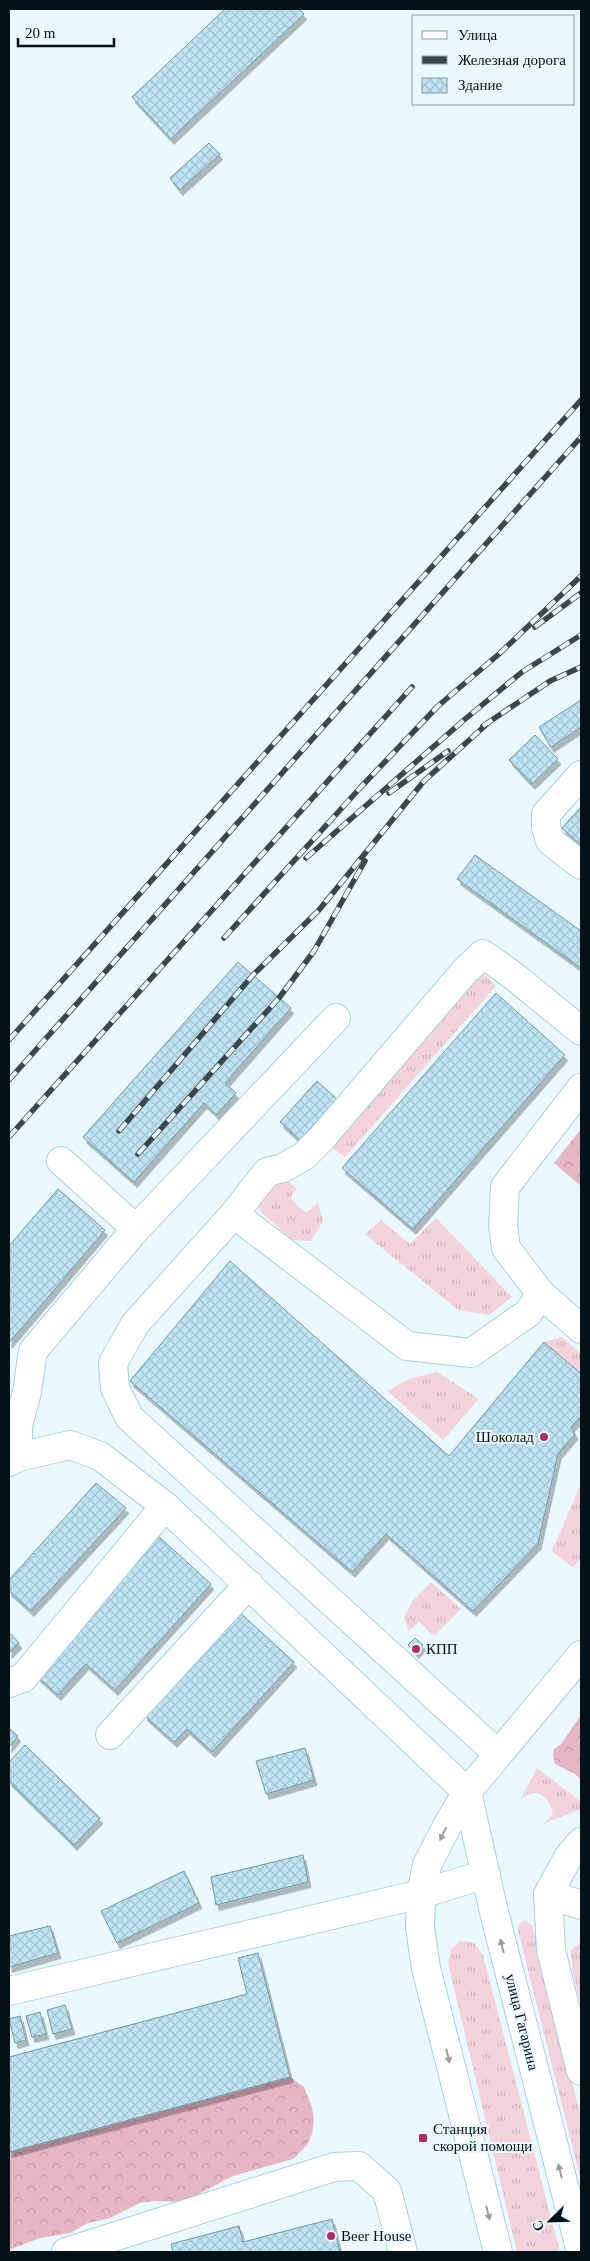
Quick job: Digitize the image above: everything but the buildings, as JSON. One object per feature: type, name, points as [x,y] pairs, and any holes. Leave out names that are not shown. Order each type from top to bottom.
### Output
[{"type":"main road","points":[[581,775],[546,814],[546,827],[550,841],[581,865]]},
{"type":"main road","points":[[498,1754],[129,1417],[115,1388],[113,1363],[135,1324],[234,1214],[267,1172],[283,1168],[304,1156],[321,1139],[465,970],[483,954],[515,976],[581,1031]]},
{"type":"main road","points":[[336,1018],[136,1229],[33,1351],[27,1392],[18,1425],[14,1459],[70,1445],[100,1456],[165,1506],[417,1747],[467,1792]]},
{"type":"main road","points":[[581,1088],[504,1187],[506,1248],[541,1294],[581,1330]]},
{"type":"main road","points":[[61,1161],[136,1229]]},
{"type":"main road","points":[[234,1214],[407,1346],[471,1353],[528,1313],[541,1294]]},
{"type":"main road","points":[[9,1682],[23,1678],[165,1506]]},
{"type":"main road","points":[[110,1735],[248,1584]]},
{"type":"main road","points":[[498,2252],[426,1968],[420,1927],[421,1894],[428,1865],[467,1792],[581,1655]]},
{"type":"main road","name":"улица Гагарина","points":[[467,1792],[493,1908],[581,2252]]},
{"type":"main road","points":[[581,1842],[569,1856],[548,1894],[551,1950],[581,2071]]},
{"type":"main road","points":[[9,1992],[421,1894],[486,1874]]},
{"type":"main road","points":[[548,1894],[581,1905]]},
{"type":"main road","points":[[66,2252],[334,2167],[359,2166],[387,2191],[403,2252]]},
{"type":"green space","points":[[483,973],[496,986],[345,1157],[330,1146]]},
{"type":"green space","points":[[581,1129],[581,1186],[554,1163]]},
{"type":"green space","points":[[268,1178],[287,1180],[297,1189],[290,1198],[306,1213],[318,1203],[323,1221],[311,1241],[292,1240],[260,1211],[254,1193]]},
{"type":"green space","points":[[436,1218],[512,1297],[489,1315],[458,1310],[365,1234],[381,1220],[410,1244]]},
{"type":"green space","points":[[562,1337],[581,1354],[581,1374],[544,1342]]},
{"type":"green space","points":[[437,1372],[479,1399],[443,1440],[387,1391],[409,1379]]},
{"type":"green space","points":[[581,1484],[581,1558],[573,1568],[552,1551]]},
{"type":"green space","points":[[431,1582],[461,1609],[434,1636],[419,1622],[409,1631],[404,1617],[413,1601]]},
{"type":"green space","points":[[581,1715],[581,1780],[575,1774],[555,1764],[553,1757],[554,1749],[561,1744]]},
{"type":"green space","points":[[537,1768],[581,1802],[581,1809],[543,1824],[553,1814],[545,1797],[541,1794],[531,1793],[520,1800]]},
{"type":"green space","points":[[525,1921],[532,1925],[581,2117],[581,2181],[518,1930],[519,1924]]},
{"type":"green space","points":[[461,1941],[474,1943],[483,1955],[560,2252],[517,2252],[448,1963],[451,1949]]},
{"type":"green space","points":[[581,1942],[581,2005],[572,1969],[571,1950]]},
{"type":"green space","points":[[290,2077],[304,2087],[312,2107],[314,2120],[312,2134],[307,2145],[293,2159],[233,2176],[184,2202],[155,2201],[140,2203],[110,2218],[88,2223],[70,2233],[40,2238],[9,2250],[9,2152]]},
{"type":"railway","points":[[9,1040],[581,400]]},
{"type":"railway","points":[[9,1080],[581,437]]},
{"type":"railway","points":[[224,938],[360,788],[438,706],[499,654],[581,576]]},
{"type":"railway","points":[[535,627],[581,593]]},
{"type":"railway","points":[[306,858],[522,672],[581,635]]},
{"type":"railway","points":[[483,726],[550,681],[581,667]]},
{"type":"railway","points":[[9,1137],[412,687]]},
{"type":"railway","points":[[119,1131],[253,975],[319,910],[424,781],[488,723]]},
{"type":"railway","points":[[389,793],[448,751]]},
{"type":"railway","points":[[138,1154],[279,998],[314,951],[365,861]]},
{"type":"place","name":"Шоколад","points":[[544,1437]]},
{"type":"place","name":"КПП","points":[[416,1649]]},
{"type":"place","name":"Станция скорой помощи","points":[[423,2138]]},
{"type":"place","name":"Beer House","points":[[331,2236]]}]
